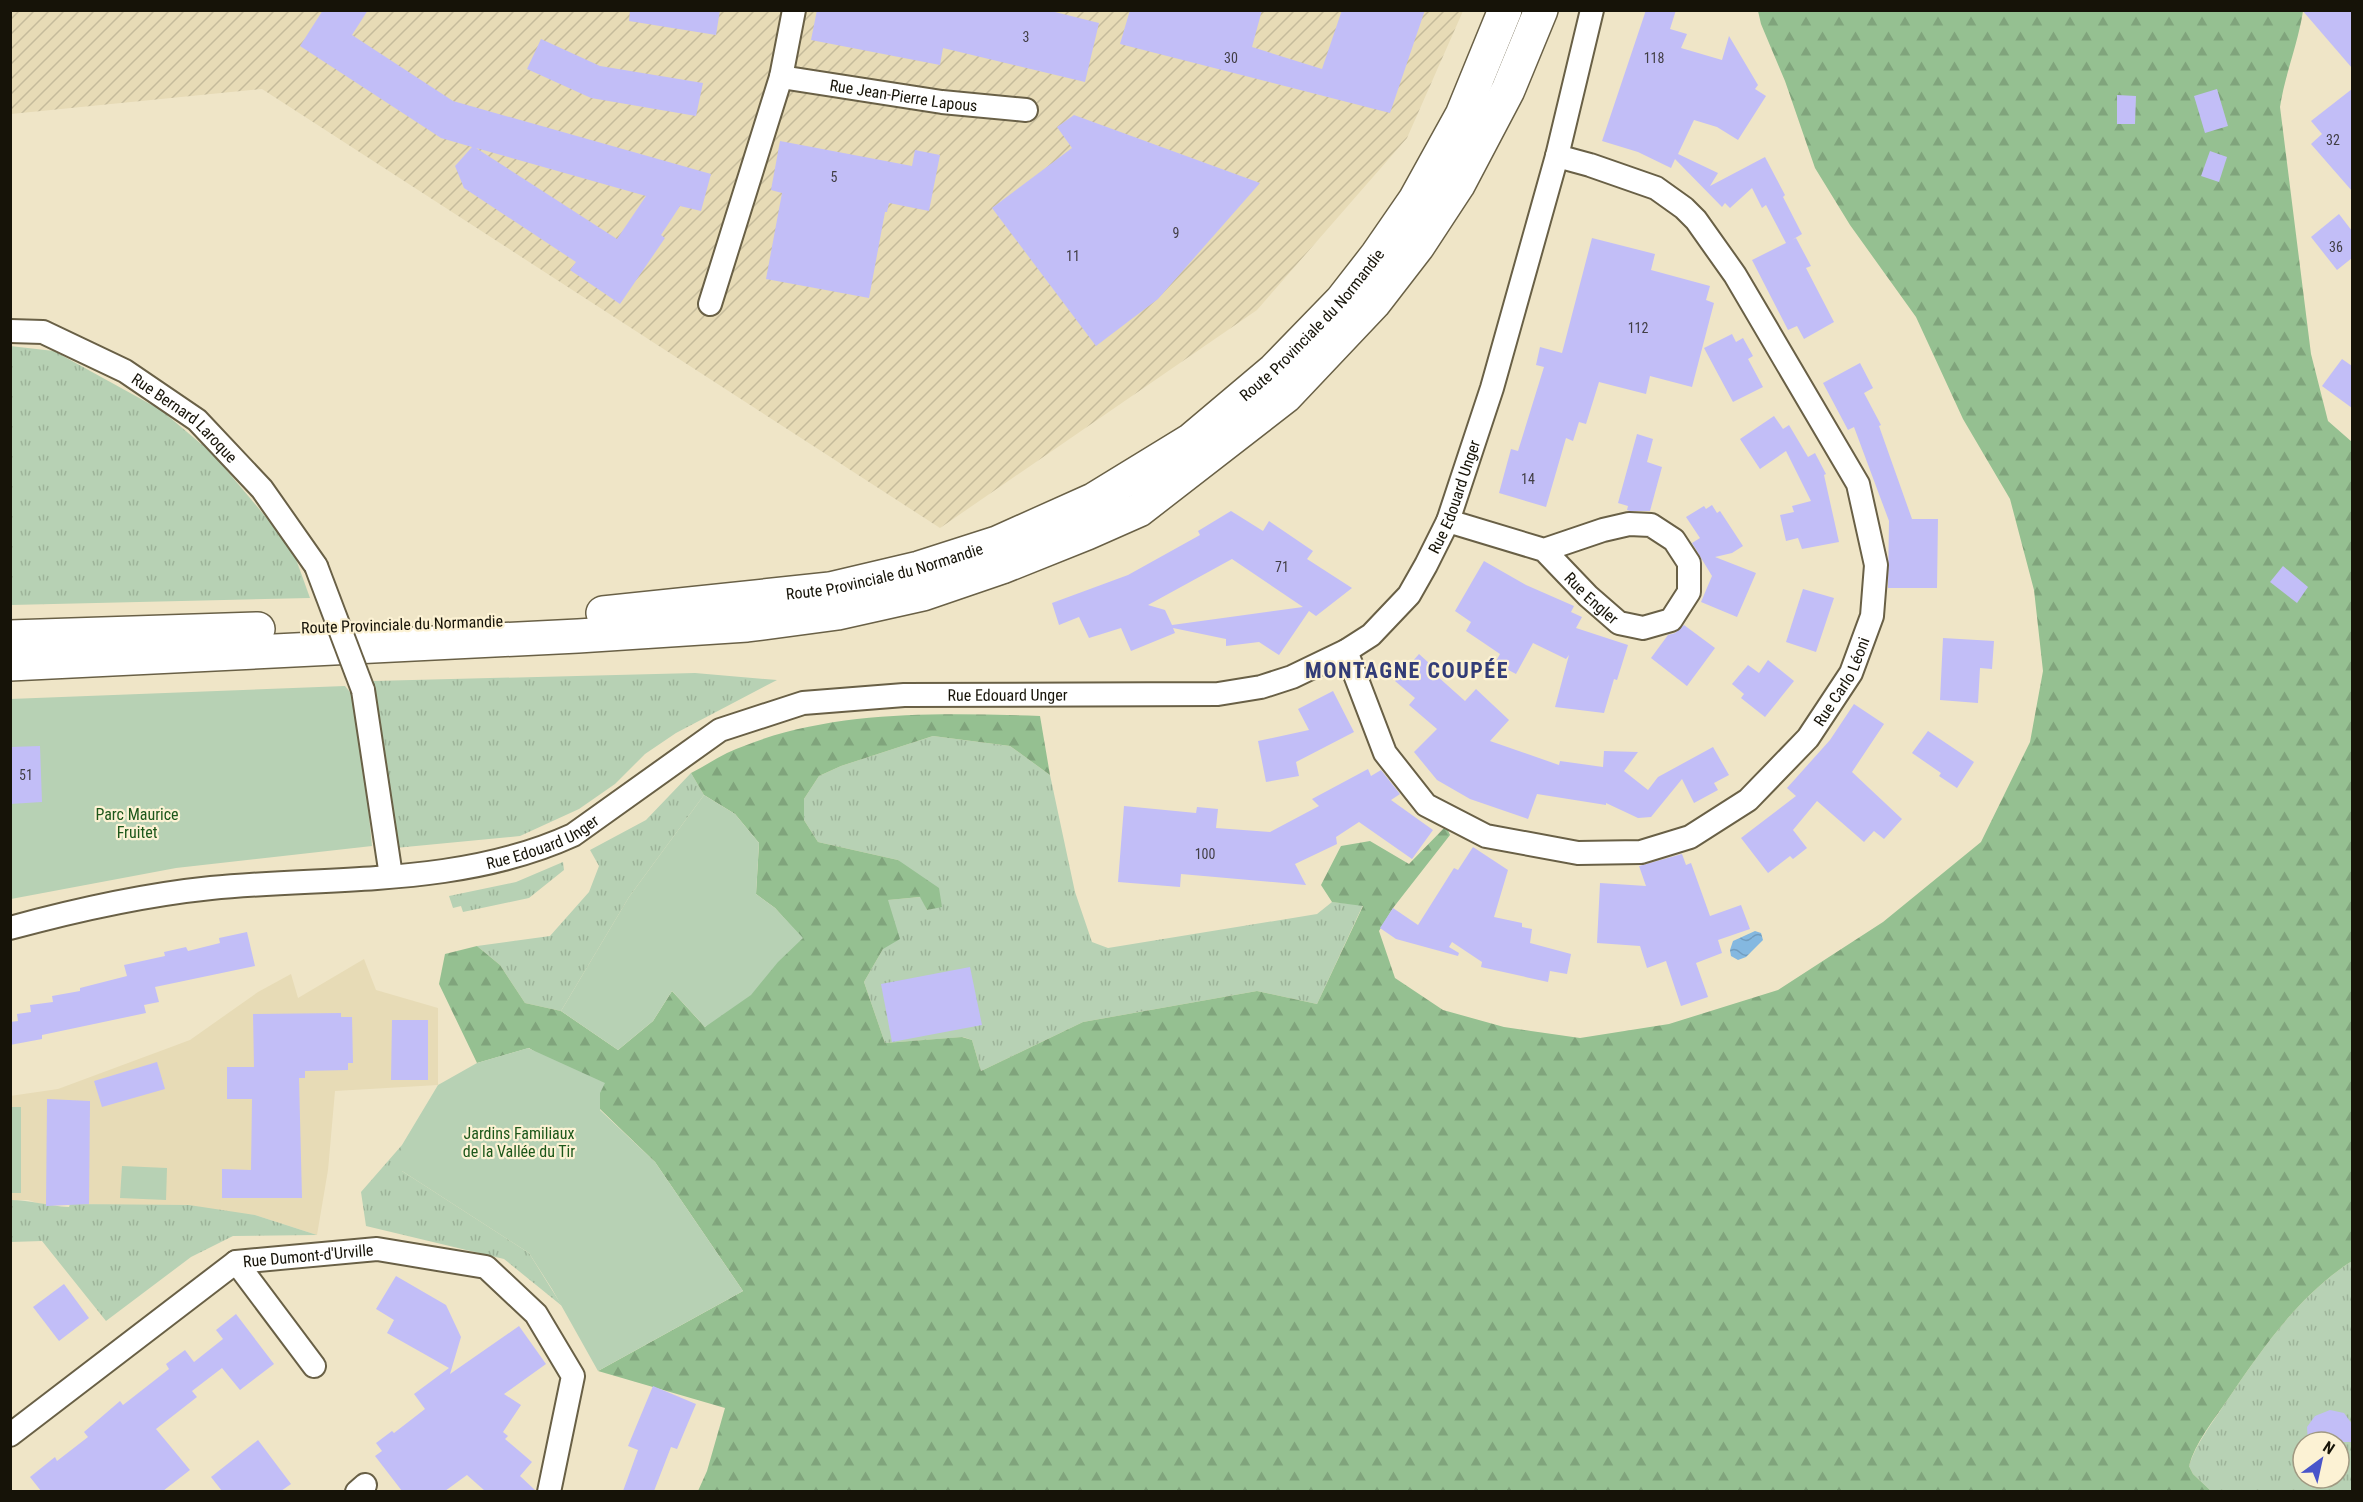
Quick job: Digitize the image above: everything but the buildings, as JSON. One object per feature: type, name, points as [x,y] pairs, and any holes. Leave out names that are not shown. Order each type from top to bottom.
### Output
[{"type":"highway","name":"Route Provinciale du Normandie","points":[[10,638],[534,620],[830,589],[920,568],[997,543],[1093,500],[1191,440],[1275,370],[1342,300],[1415,200],[1462,115],[1506,10]]},
{"type":"highway","name":"Route Provinciale du Normandie","points":[[10,664],[578,636],[747,625],[838,613],[923,594],[991,571],[1139,510],[1286,396],[1374,303],[1418,246],[1458,185],[1508,90],[1541,10]]},
{"type":"street","points":[[710,304],[781,77],[794,10]]},
{"type":"street","name":"Rue Edouard Unger","points":[[10,928],[145,896],[212,888],[333,882],[425,874],[492,864],[554,844],[573,835],[720,730],[802,703],[904,695],[1218,694],[1261,687],[1292,677],[1346,651],[1371,635],[1409,595],[1448,520],[1492,388],[1557,156],[1592,10]]},
{"type":"street","name":"Rue Jean-Pierre Lapous","points":[[781,77],[942,102],[1026,110]]},
{"type":"street","name":"Rue Carlo Léoni","points":[[1346,651],[1385,753],[1426,805],[1486,836],[1578,853],[1641,852],[1690,837],[1748,800],[1808,738],[1851,673],[1872,616],[1876,565],[1858,484],[1735,275],[1695,220],[1656,188],[1557,156]]},
{"type":"street","name":"Rue Bernard Laroque","points":[[10,331],[43,332],[125,371],[197,420],[262,489],[316,566],[363,690],[391,876]]},
{"type":"street","name":"Rue Engler","points":[[1448,520],[1544,550],[1588,596],[1619,623],[1643,628],[1671,620],[1689,592],[1689,563],[1674,540],[1651,525],[1629,524],[1603,530],[1544,550]]},
{"type":"street","name":"Rue Dumont-d'Urville","points":[[10,1435],[236,1262],[377,1249],[486,1267],[536,1314],[573,1376],[549,1491]]},
{"type":"street","points":[[236,1262],[314,1366]]},
{"type":"shaded area","points":[[11,11],[1463,11],[1407,138],[1257,310],[940,528],[262,89],[11,114]]},
{"type":"shaded area","points":[[364,959],[376,990],[438,1008],[438,1085],[335,1091],[328,1170],[317,1235],[255,1215],[89,1204],[46,1206],[28,1200],[11,1200],[10,1096],[58,1089],[190,1040],[258,992],[291,974],[298,998]]},
{"type":"green space","points":[[1758,11],[2303,11],[2280,107],[2311,354],[2328,421],[2352,442],[2352,1261],[2315,1290],[2282,1325],[2205,1432],[2195,1449],[2189,1466],[2193,1474],[2211,1491],[698,1491],[707,1471],[725,1408],[598,1371],[743,1291],[655,1162],[600,1109],[600,1093],[529,1048],[477,1063],[439,984],[445,954],[477,946],[500,965],[525,1003],[561,1011],[618,1050],[653,1021],[672,991],[705,1027],[802,938],[775,908],[756,894],[759,843],[735,814],[704,795],[691,773],[727,753],[802,728],[841,721],[921,715],[1040,716],[1050,775],[1010,746],[933,736],[841,766],[819,776],[804,799],[804,820],[818,842],[898,860],[939,888],[942,907],[927,910],[920,897],[888,900],[900,939],[883,949],[864,982],[885,1043],[962,1037],[972,1040],[981,1071],[1083,1022],[1257,991],[1317,1004],[1363,906],[1332,902],[1321,885],[1341,846],[1370,841],[1409,864],[1446,826],[1450,835],[1393,908],[1379,931],[1395,978],[1443,1010],[1504,1027],[1580,1038],[1669,1024],[1778,990],[1883,922],[1981,842],[2030,742],[2043,671],[2034,590],[2010,499],[1963,419],[1916,317],[1850,225],[1815,168]]},
{"type":"green space","points":[[10,346],[54,351],[161,410],[213,454],[292,548],[310,598],[11,605]]},
{"type":"green space","points":[[695,673],[777,680],[676,733],[645,754],[615,784],[579,809],[520,836],[395,848],[373,681]]},
{"type":"green space","name":"Parc Maurice Fruitet","points":[[345,686],[358,702],[372,846],[176,868],[11,899],[10,699]]},
{"type":"green space","points":[[933,736],[1010,746],[1050,775],[1075,892],[1092,942],[1108,948],[1317,914],[1332,902],[1363,905],[1317,1004],[1257,991],[1083,1022],[981,1071],[972,1040],[963,1037],[885,1043],[864,982],[883,949],[887,900],[921,897],[927,910],[942,906],[898,860],[818,842],[804,820],[804,799],[819,776],[841,766]]},
{"type":"green space","points":[[691,773],[704,795],[629,897],[561,1011],[525,1003],[500,965],[477,946],[550,936],[589,892],[599,866],[590,850],[646,820]]},
{"type":"green space","points":[[704,795],[735,814],[759,843],[756,894],[775,908],[803,938],[778,962],[751,995],[705,1027],[672,991],[653,1021],[618,1050],[561,1011],[629,897]]},
{"type":"green space","points":[[563,862],[564,870],[529,898],[463,912],[461,906],[453,908],[449,896],[516,882]]},
{"type":"green space","name":"Jardins Familiaux de la Vallée du Tir","points":[[528,1048],[605,1083],[600,1093],[600,1110],[655,1162],[743,1291],[598,1371],[529,1253],[402,1171],[402,1145],[438,1085],[477,1063]]},
{"type":"green space","points":[[10,1107],[21,1107],[21,1193],[11,1193]]},
{"type":"green space","points":[[402,1145],[402,1171],[529,1253],[562,1306],[504,1259],[366,1226],[361,1192]]},
{"type":"green space","points":[[122,1166],[167,1168],[166,1200],[120,1198]]},
{"type":"green space","points":[[10,1200],[69,1207],[70,1204],[189,1205],[255,1215],[317,1235],[233,1236],[191,1257],[106,1321],[42,1241],[11,1242]]},
{"type":"green space","points":[[2352,1261],[2352,1491],[2211,1491],[2193,1474],[2189,1466],[2200,1441],[2267,1343],[2315,1290]]},
{"type":"water","points":[[1755,931],[1761,933],[1763,940],[1746,957],[1738,960],[1731,956],[1733,941]]},
{"type":"district","name":"MONTAGNE COUPÉE","points":[[1407,670]]}]
